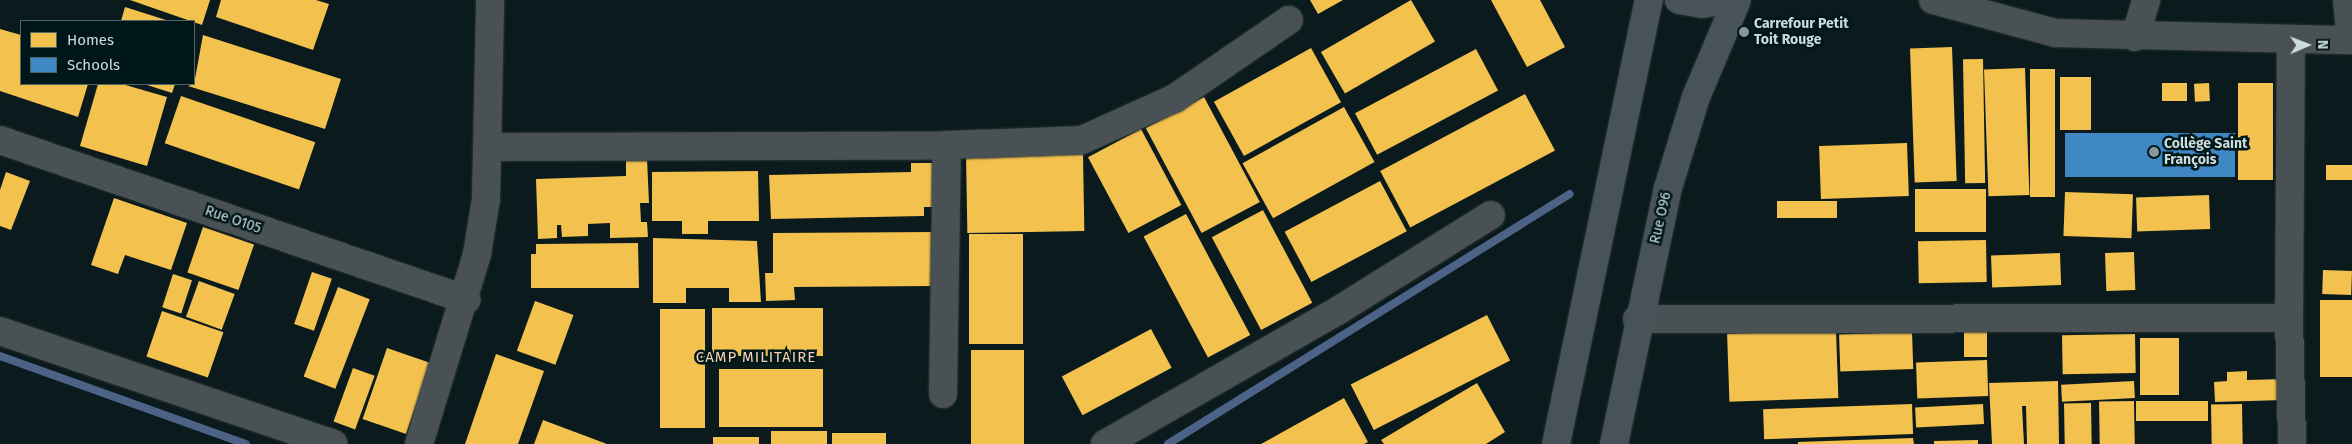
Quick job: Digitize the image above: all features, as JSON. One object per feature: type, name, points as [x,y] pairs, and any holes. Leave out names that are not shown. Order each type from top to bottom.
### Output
[{"type":"main road","points":[[1556,444],[1649,0]]},
{"type":"main road","points":[[1679,0],[1702,4],[1726,0]]},
{"type":"main road","name":"Rue O96","points":[[1614,444],[1637,319],[1668,188],[1696,97],[1737,0]]},
{"type":"street","points":[[419,444],[466,300],[484,208],[488,147],[490,0]]},
{"type":"street","points":[[1933,0],[2056,33],[2291,41],[2352,40],[2347,0]]},
{"type":"street","points":[[2136,37],[2146,0]]},
{"type":"street","points":[[488,147],[947,145],[1082,140],[1114,128],[1176,98],[1289,20]]},
{"type":"street","points":[[2291,41],[2289,318],[2292,444]]},
{"type":"street","name":"Rue O105","points":[[0,140],[466,300]]},
{"type":"street","points":[[942,394],[947,145]]},
{"type":"street","points":[[1105,444],[1339,310],[1491,215]]},
{"type":"street","points":[[1637,319],[2289,318]]},
{"type":"street","points":[[0,330],[332,444]]},
{"type":"building: Homes","points":[[130,0],[210,0],[202,25],[195,23],[195,20],[188,20]]},
{"type":"building: Homes","points":[[221,0],[316,0],[329,4],[313,50],[216,17]]},
{"type":"building: Homes","points":[[1310,0],[1343,0],[1318,14]]},
{"type":"building: Homes","points":[[1411,0],[1435,42],[1345,94],[1321,52]]},
{"type":"building: Homes","points":[[1491,0],[1540,0],[1565,47],[1527,67]]},
{"type":"building: Homes","points":[[125,7],[166,20],[121,20]]},
{"type":"building: Homes","points":[[0,29],[20,35],[20,85],[88,85],[78,117],[0,91]]},
{"type":"building: Homes","points":[[203,35],[341,79],[325,129],[188,86],[195,85]]},
{"type":"building: Homes","points":[[1952,47],[1957,181],[1915,182],[1910,48]]},
{"type":"building: Homes","points":[[1311,48],[1341,102],[1244,156],[1214,102]]},
{"type":"building: Homes","points":[[1476,49],[1498,90],[1377,155],[1355,113]]},
{"type":"building: Homes","points":[[1963,59],[1983,59],[1985,183],[1965,183]]},
{"type":"building: Homes","points":[[2025,68],[2029,195],[1988,196],[1984,69]]},
{"type":"building: Homes","points":[[2030,69],[2055,69],[2055,197],[2030,197]]},
{"type":"building: Homes","points":[[2060,77],[2091,77],[2091,130],[2060,130]]},
{"type":"building: Homes","points":[[2162,83],[2187,83],[2187,101],[2162,101]]},
{"type":"building: Homes","points":[[2209,83],[2210,101],[2195,102],[2194,84]]},
{"type":"building: Homes","points":[[2238,83],[2273,83],[2273,180],[2238,180]]},
{"type":"building: Homes","points":[[98,85],[125,85],[167,97],[147,166],[80,146]]},
{"type":"building: Homes","points":[[147,85],[175,85],[172,93]]},
{"type":"building: Homes","points":[[1525,94],[1555,151],[1410,228],[1380,171]]},
{"type":"building: Homes","points":[[181,96],[315,142],[299,190],[165,143]]},
{"type":"building: Homes","points":[[1204,97],[1260,202],[1202,233],[1146,128]]},
{"type":"building: Homes","points":[[1344,107],[1375,162],[1273,218],[1243,163]]},
{"type":"building: Homes","points":[[1141,129],[1181,205],[1128,233],[1088,157]]},
{"type":"building: Homes","points":[[1907,143],[1909,196],[1821,199],[1819,146]]},
{"type":"building: Homes","points":[[1083,154],[1084,231],[967,233],[966,156]]},
{"type":"building: Homes","points":[[647,158],[649,203],[640,203],[641,222],[647,222],[648,237],[610,238],[610,223],[588,224],[588,236],[562,237],[561,225],[557,225],[557,238],[538,239],[536,179],[626,176],[626,159]]},
{"type":"building: Homes","points":[[911,163],[933,163],[933,207],[924,207],[924,216],[771,219],[769,175],[911,172]]},
{"type":"building: Homes","points":[[2326,165],[2352,165],[2352,180],[2326,180]]},
{"type":"building: Homes","points":[[758,171],[759,221],[708,221],[708,234],[682,234],[682,221],[652,221],[652,172]]},
{"type":"building: Homes","points":[[6,172],[30,181],[11,230],[0,226],[0,190]]},
{"type":"building: Homes","points":[[1380,181],[1407,231],[1311,282],[1285,232]]},
{"type":"building: Homes","points":[[1915,189],[1986,189],[1986,232],[1915,232]]},
{"type":"building: Homes","points":[[2065,192],[2133,194],[2131,238],[2063,236]]},
{"type":"building: Homes","points":[[2209,195],[2210,229],[2137,232],[2136,198]]},
{"type":"building: Homes","points":[[114,198],[187,223],[171,270],[125,255],[118,274],[91,265]]},
{"type":"building: Homes","points":[[1777,201],[1837,201],[1837,218],[1777,218]]},
{"type":"building: Homes","points":[[1263,210],[1312,303],[1261,330],[1212,237]]},
{"type":"building: Homes","points":[[1186,214],[1250,335],[1208,357],[1144,237]]},
{"type":"building: Homes","points":[[203,227],[254,245],[238,290],[187,272]]},
{"type":"building: Homes","points":[[935,232],[935,286],[794,287],[795,300],[766,301],[765,273],[773,273],[773,233]]},
{"type":"building: Homes","points":[[969,234],[1023,234],[1023,344],[969,344]]},
{"type":"building: Homes","points":[[653,238],[757,241],[761,302],[729,302],[729,288],[686,288],[686,303],[653,303]]},
{"type":"building: Homes","points":[[1986,240],[1987,282],[1919,283],[1918,241]]},
{"type":"building: Homes","points":[[638,243],[639,288],[531,288],[531,254],[536,254],[536,244]]},
{"type":"building: Homes","points":[[2134,252],[2135,290],[2106,291],[2105,253]]},
{"type":"building: Homes","points":[[2060,253],[2061,285],[1992,287],[1991,255]]},
{"type":"building: Homes","points":[[2323,270],[2352,271],[2351,295],[2322,294]]},
{"type":"building: Homes","points":[[312,272],[332,279],[314,331],[294,324]]},
{"type":"building: Homes","points":[[173,274],[192,280],[181,313],[162,307]]},
{"type":"building: Homes","points":[[199,281],[235,294],[222,330],[186,317]]},
{"type":"building: Homes","points":[[338,287],[370,299],[335,389],[304,377]]},
{"type":"building: Homes","points":[[2320,300],[2352,300],[2352,377],[2320,377]]},
{"type":"building: Homes","points":[[535,301],[574,315],[555,365],[517,351]]},
{"type":"building: Homes","points":[[712,308],[823,308],[823,356],[712,356]]},
{"type":"building: Homes","points":[[660,309],[705,309],[705,428],[660,428]]},
{"type":"building: Homes","points":[[162,311],[223,332],[208,378],[146,356]]},
{"type":"building: Homes","points":[[1487,315],[1510,360],[1374,430],[1351,384]]},
{"type":"building: Homes","points":[[1964,328],[1987,328],[1987,357],[1964,357]]},
{"type":"building: Homes","points":[[1151,329],[1172,368],[1082,415],[1062,376]]},
{"type":"building: Homes","points":[[1836,330],[1838,398],[1729,402],[1727,334]]},
{"type":"building: Homes","points":[[1912,332],[1913,369],[1840,372],[1839,335]]},
{"type":"building: Homes","points":[[2135,334],[2136,373],[2063,374],[2062,335]]},
{"type":"building: Homes","points":[[2140,338],[2179,338],[2179,395],[2140,395]]},
{"type":"building: Homes","points":[[387,348],[430,363],[406,434],[363,419]]},
{"type":"building: Homes","points":[[971,350],[1024,350],[1024,444],[971,444]]},
{"type":"building: Homes","points":[[496,354],[544,371],[518,444],[465,444]]},
{"type":"building: Homes","points":[[1987,360],[1988,396],[1917,398],[1916,362]]},
{"type":"building: Homes","points":[[353,368],[375,376],[355,429],[334,422]]},
{"type":"building: Homes","points":[[719,369],[823,369],[823,427],[719,427]]},
{"type":"building: Homes","points":[[2247,371],[2247,380],[2283,379],[2284,400],[2215,402],[2214,382],[2227,381],[2227,372]]},
{"type":"building: Homes","points":[[2058,381],[2059,444],[2027,444],[2026,406],[2022,406],[2024,444],[1992,444],[1989,383]]},
{"type":"building: Homes","points":[[2134,381],[2135,398],[2062,402],[2061,385]]},
{"type":"building: Homes","points":[[1477,383],[1505,432],[1486,444],[1384,444],[1381,440]]},
{"type":"building: Homes","points":[[1344,398],[1368,442],[1364,444],[1261,444]]},
{"type":"building: Homes","points":[[2134,401],[2135,444],[2100,444],[2099,402]]},
{"type":"building: Homes","points":[[2136,401],[2208,401],[2208,421],[2136,421]]},
{"type":"building: Homes","points":[[2064,403],[2091,403],[2092,444],[2065,444]]},
{"type":"building: Homes","points":[[1912,404],[1913,434],[1764,439],[1763,409]]},
{"type":"building: Homes","points":[[1983,404],[1984,424],[1916,428],[1915,408]]},
{"type":"building: Homes","points":[[2242,404],[2243,444],[2212,444],[2211,405]]},
{"type":"building: Homes","points":[[543,420],[607,444],[534,444]]},
{"type":"building: Homes","points":[[771,431],[827,431],[827,444],[771,444]]},
{"type":"building: Homes","points":[[832,433],[886,433],[886,444],[832,444]]},
{"type":"building: Homes","points":[[713,437],[759,437],[759,444],[713,444]]},
{"type":"building: Homes","points":[[1913,438],[1914,444],[1798,444],[1798,442]]},
{"type":"building: Homes","points":[[1978,440],[1978,444],[1934,444],[1934,441]]},
{"type":"building: Schools","points":[[2065,133],[2235,133],[2235,177],[2065,177]]},
{"type":"waterway","points":[[1168,444],[1570,194]]},
{"type":"waterway","points":[[0,356],[246,444]]},
{"type":"place","name":"Carrefour Petit Toit Rouge","points":[[1744,32]]},
{"type":"place","name":"Collège Saint François","points":[[2154,152]]},
{"type":"district","name":"CAMP MILITAIRE","points":[[756,358]]}]
